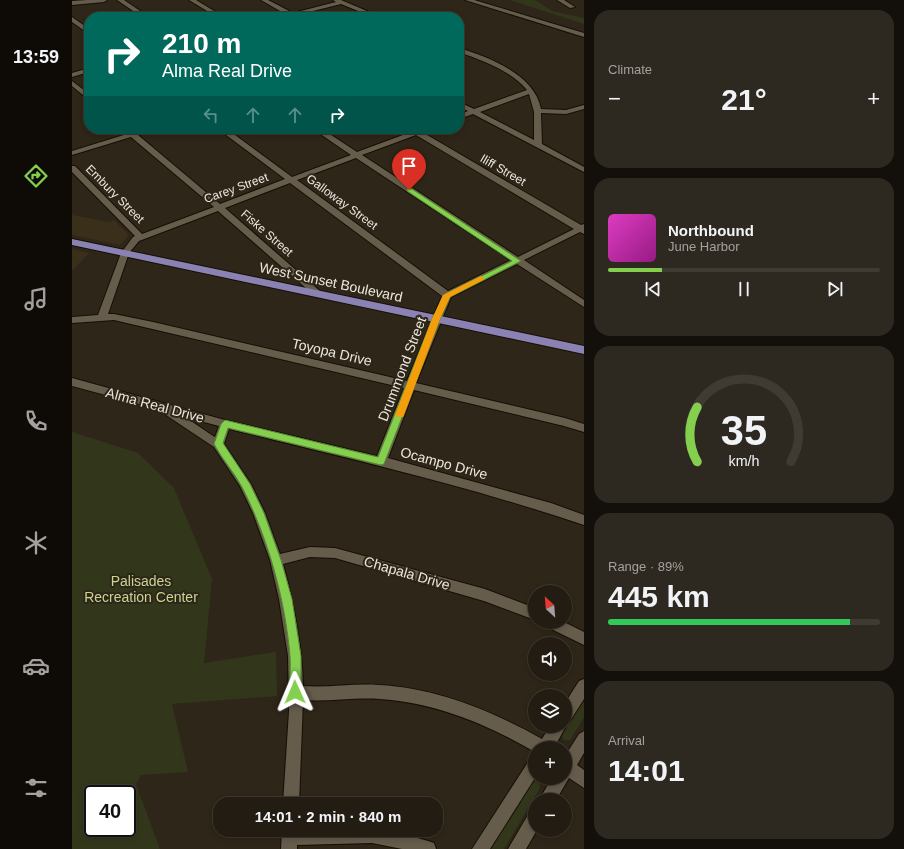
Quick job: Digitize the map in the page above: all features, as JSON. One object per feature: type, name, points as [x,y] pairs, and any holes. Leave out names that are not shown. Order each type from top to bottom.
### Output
[{"type":"main road","name":"West Sunset Boulevard","points":[[72,242],[584,350]]},
{"type":"street","points":[[72,3],[104,0]]},
{"type":"street","points":[[120,0],[138,12]]},
{"type":"street","points":[[192,0],[212,12]]},
{"type":"street","points":[[264,0],[287,12]]},
{"type":"street","points":[[468,0],[584,35]]},
{"type":"street","points":[[560,0],[572,6]]},
{"type":"street","points":[[306,12],[338,1],[366,12]]},
{"type":"street","points":[[72,19],[84,28]]},
{"type":"street","points":[[464,52],[510,72],[521,80],[531,91],[537,103],[538,145]]},
{"type":"street","points":[[72,75],[84,71]]},
{"type":"street","points":[[72,83],[84,94]]},
{"type":"street","points":[[464,115],[531,91]]},
{"type":"street","points":[[464,106],[584,170]]},
{"type":"street","points":[[537,111],[566,112],[584,107]]},
{"type":"street","points":[[72,154],[125,134]]},
{"type":"street","name":"Fiske Street","points":[[132,134],[219,207],[318,294]]},
{"type":"street","name":"Galloway Street","points":[[229,134],[447,295]]},
{"type":"street","points":[[324,134],[584,304]]},
{"type":"street","name":"Carey Street","points":[[102,317],[125,253],[140,236],[291,180],[406,134]]},
{"type":"street","name":"Iliff Street","points":[[418,134],[583,229]]},
{"type":"street","name":"Embury Street","points":[[72,168],[140,236]]},
{"type":"street","points":[[447,295],[583,229]]},
{"type":"street","name":"Drummond Street","points":[[381,461],[412,385],[436,319],[447,295]]},
{"type":"street","name":"Toyopa Drive","points":[[72,320],[114,317],[153,325],[412,385],[566,422],[584,428]]},
{"type":"street","name":"Alma Real Drive","points":[[72,382],[225,424]]},
{"type":"street","points":[[163,407],[209,440],[218,444],[245,484],[259,513],[276,560],[286,599],[295,656],[296,711],[291,797]]},
{"type":"street","points":[[218,444],[225,424]]},
{"type":"street","name":"Ocampo Drive","points":[[225,424],[381,461],[551,508],[584,520]]},
{"type":"street","name":"Chapala Drive","points":[[276,560],[310,552],[335,552],[486,595],[528,611]]},
{"type":"street","points":[[564,629],[584,639]]},
{"type":"street","points":[[572,705],[584,686]]},
{"type":"street","points":[[295,692],[315,694],[380,692],[410,695],[442,702],[482,716],[530,741]]},
{"type":"street","points":[[572,759],[584,739]]},
{"type":"street","points":[[572,774],[584,780]]},
{"type":"street","points":[[480,849],[528,775]]},
{"type":"street","points":[[516,849],[528,830]]},
{"type":"street","points":[[290,839],[372,835],[400,840],[428,849]]},
{"type":"shaded area","points":[[72,215],[109,222],[114,220],[129,235],[120,245],[72,235]]},
{"type":"shaded area","points":[[72,249],[89,253],[72,271]]},
{"type":"green space","points":[[510,0],[535,0],[552,11],[584,18],[584,24]]},
{"type":"green space","name":"Palisades Recreation Center","points":[[72,432],[138,453],[174,488],[212,579],[204,663],[276,652],[277,696],[172,704],[188,772],[141,775],[136,784],[160,849],[72,849]]},
{"type":"green space","points":[[584,695],[584,717],[570,740],[564,740],[562,733],[572,733],[572,715]]},
{"type":"green space","points":[[528,785],[540,785],[537,793],[528,793],[528,808],[504,849],[490,849]]},
{"type":"slow traffic","points":[[399,415],[412,385],[436,319],[447,295],[481,279]]},
{"type":"route","points":[[295,692],[295,656],[286,599],[276,560],[259,513],[245,484],[218,444],[225,424],[381,461],[412,385],[436,319],[447,295],[517,261],[409,190]]}]
